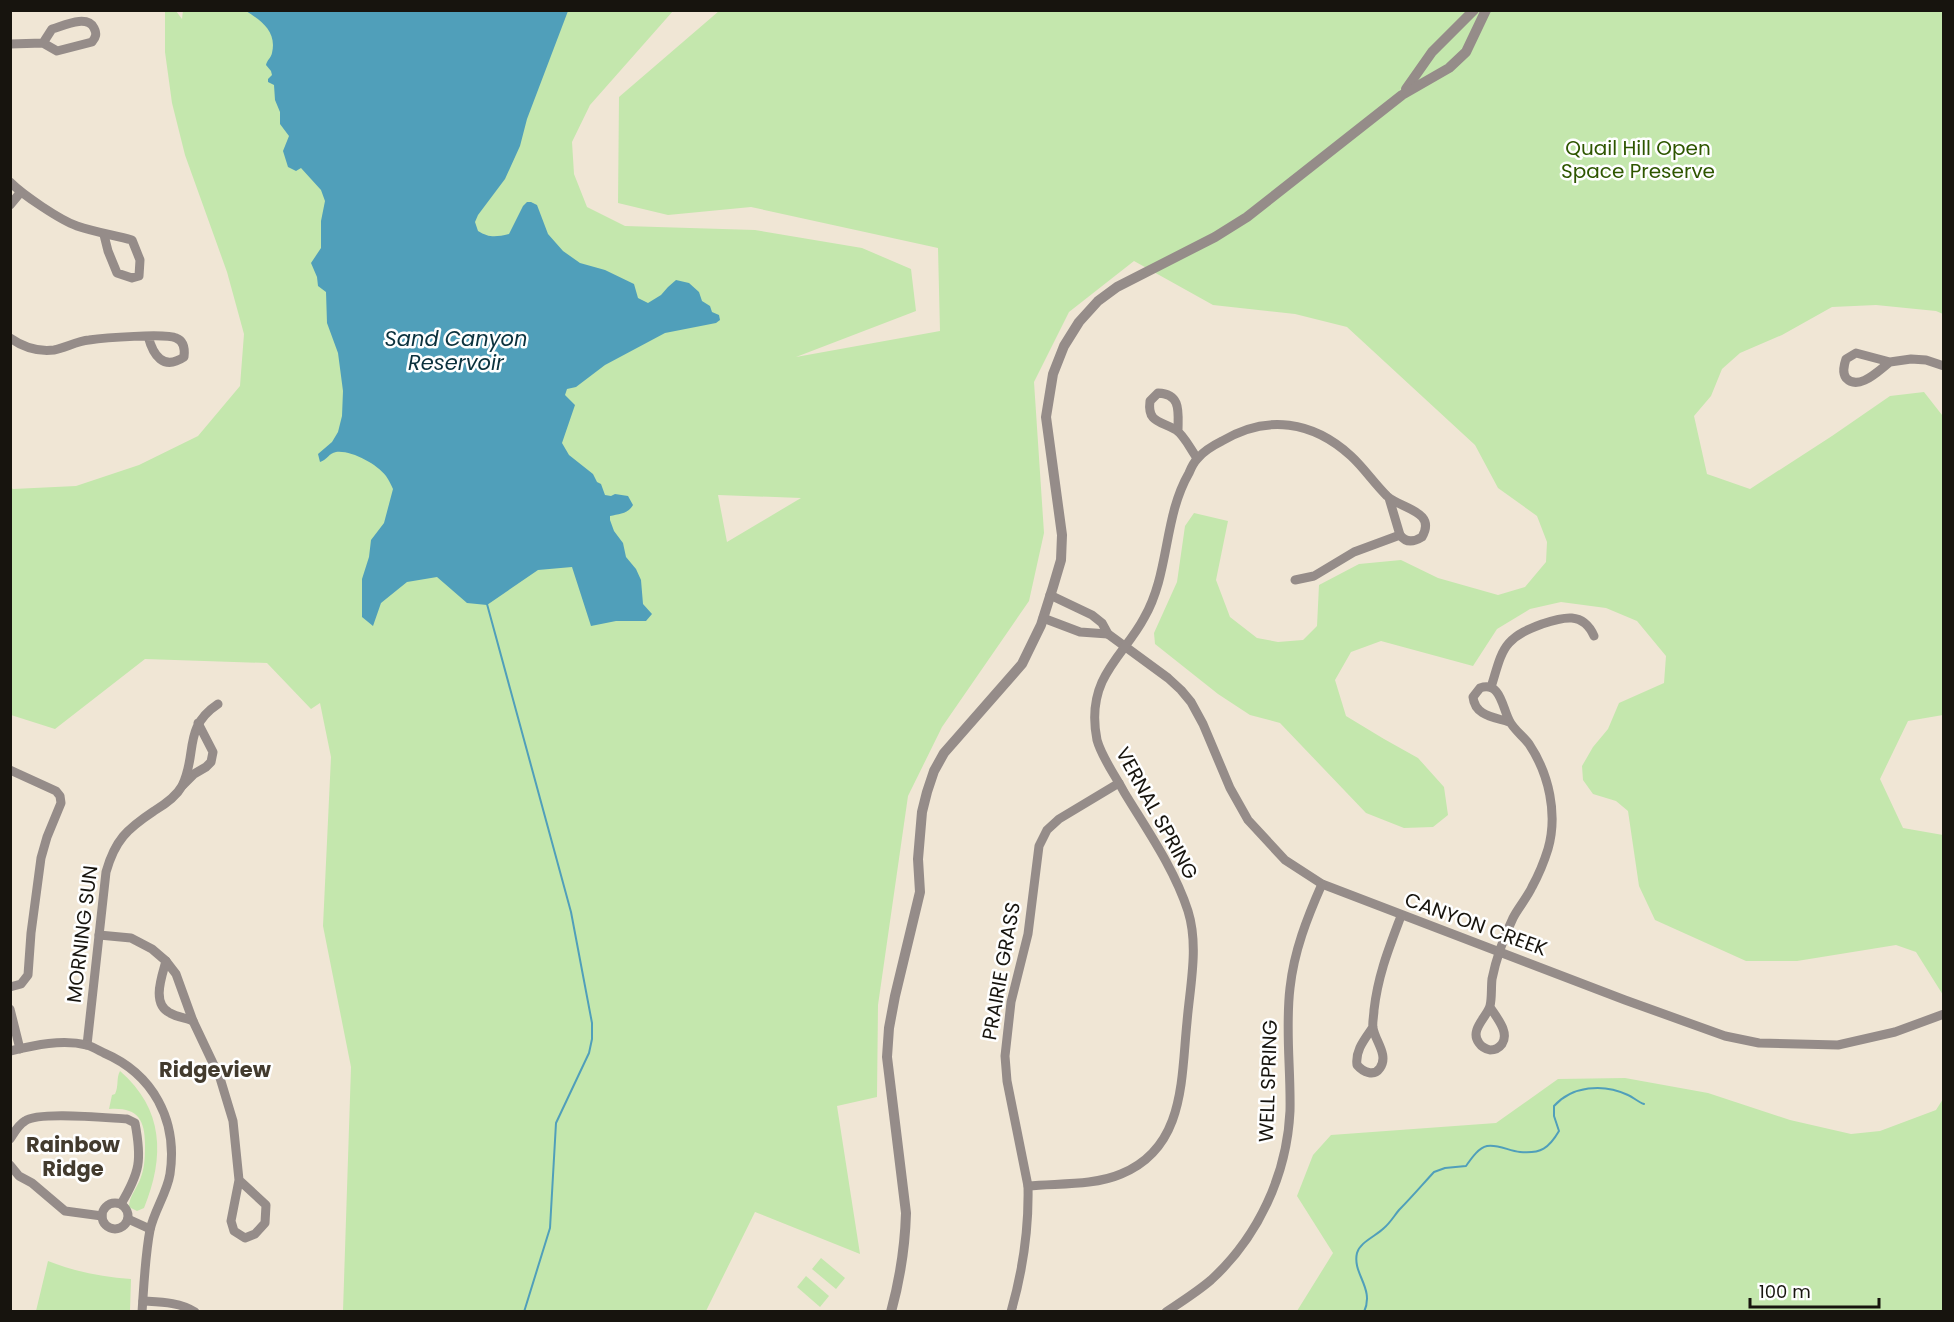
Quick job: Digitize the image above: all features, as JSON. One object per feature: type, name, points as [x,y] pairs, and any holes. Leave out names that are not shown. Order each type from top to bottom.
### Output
[{"type":"street","points":[[1402,95],[1432,52],[1474,10]]},
{"type":"street","points":[[891,1311],[902,1267],[906,1238],[906,1213],[886,1057],[895,996],[920,892],[918,859],[922,812],[934,771],[944,753],[1022,664],[1033,644],[1050,595],[1060,560],[1062,535],[1046,417],[1048,396],[1060,355],[1079,322],[1098,301],[1117,287],[1215,237],[1247,217],[1402,95],[1449,68],[1466,52],[1486,10]]},
{"type":"street","points":[[10,44],[43,43],[57,51],[92,42],[96,37],[96,32],[91,23],[78,22],[52,29],[43,43]]},
{"type":"street","points":[[10,182],[20,193],[74,225],[104,235],[132,240],[140,260],[139,276],[132,279],[117,273],[104,235]]},
{"type":"street","points":[[10,205],[20,193]]},
{"type":"street","points":[[10,338],[20,345],[37,350],[54,350],[88,340],[148,336]]},
{"type":"street","points":[[1890,362],[1867,379],[1859,382],[1849,380],[1844,374],[1846,358],[1856,353],[1890,362],[1911,359],[1926,360],[1944,366]]},
{"type":"street","name":"VERNAL SPRING","points":[[1028,1186],[1094,1180],[1120,1174],[1142,1162],[1158,1147],[1170,1130],[1179,1099],[1193,950],[1189,914],[1177,882],[1104,757],[1097,741],[1095,704],[1108,670],[1144,618],[1157,588],[1166,554],[1174,504],[1180,488],[1197,458],[1234,434],[1269,424],[1288,424],[1326,437],[1352,457],[1389,498],[1420,515],[1426,523],[1425,533],[1418,540],[1408,540],[1400,535],[1389,498]]},
{"type":"street","points":[[1178,431],[1197,458]]},
{"type":"street","points":[[1295,580],[1314,576],[1354,552],[1400,535]]},
{"type":"street","name":"CANYON CREEK","points":[[1050,595],[1090,614],[1102,623],[1108,634],[1168,678],[1191,702],[1214,747],[1230,788],[1248,820],[1285,860],[1322,884],[1401,916],[1725,1036],[1759,1043],[1838,1045],[1894,1032],[1944,1014]]},
{"type":"street","points":[[1082,632],[1090,614]]},
{"type":"street","points":[[1491,687],[1508,644],[1522,632],[1556,619],[1570,617],[1584,621],[1594,636]]},
{"type":"street","points":[[1043,618],[1082,632],[1108,634]]},
{"type":"street","points":[[1490,1007],[1492,981],[1500,951],[1513,918],[1533,886],[1548,849],[1553,825],[1548,785],[1537,757],[1509,722],[1497,690],[1484,687],[1476,692],[1473,697],[1477,710],[1509,722]]},
{"type":"street","points":[[181,787],[198,723],[206,712],[218,704]]},
{"type":"street","name":"MORNING SUN","points":[[87,1045],[106,872],[111,854],[118,842],[133,827],[167,803],[194,774],[211,762],[213,752],[198,723]]},
{"type":"street","points":[[10,770],[56,791],[62,803],[47,837],[41,858],[28,975],[21,984],[10,987]]},
{"type":"street","name":"PRAIRIE GRASS","points":[[1011,1311],[1025,1252],[1028,1227],[1028,1186],[1007,1081],[1005,1056],[1011,1002],[1028,934],[1039,846],[1047,830],[1059,819],[1119,783]]},
{"type":"street","name":"WELL SPRING","points":[[1166,1311],[1210,1280],[1230,1260],[1267,1205],[1276,1182],[1289,1123],[1289,1006],[1293,970],[1303,931],[1322,884]]},
{"type":"street","points":[[1373,1027],[1358,1050],[1356,1058],[1357,1065],[1367,1073],[1374,1073],[1380,1069],[1383,1061],[1383,1054],[1373,1027],[1377,983],[1401,916]]},
{"type":"street","points":[[99,935],[131,938],[152,949],[176,974],[193,1021],[223,1089],[233,1122],[239,1180],[231,1221],[234,1231],[245,1238],[255,1234],[265,1223],[266,1205],[239,1180]]},
{"type":"street","points":[[166,961],[159,988],[160,1002],[163,1008],[170,1013],[193,1021]]},
{"type":"street","points":[[10,1010],[15,1050],[54,1042],[87,1045],[121,1060],[136,1071],[151,1088],[166,1116],[171,1141],[170,1175],[150,1229],[142,1311]]},
{"type":"street","points":[[10,1139],[24,1121],[47,1115],[127,1119],[135,1124],[139,1143],[138,1171],[121,1204]]},
{"type":"street","points":[[10,1165],[19,1176],[32,1183],[65,1211],[102,1216]]},
{"type":"street","points":[[121,1204],[128,1210],[127,1223],[120,1229],[111,1229],[105,1224],[102,1216],[105,1208],[108,1205],[121,1204]]},
{"type":"street","points":[[128,1219],[150,1229]]},
{"type":"street","points":[[143,1301],[182,1306],[195,1311]]},
{"type":"green space","name":"Quail Hill Open Space Preserve","points":[[183,10],[673,11],[590,105],[572,142],[574,174],[587,207],[625,226],[755,230],[862,248],[911,269],[916,311],[796,357],[940,331],[938,248],[751,207],[668,215],[618,203],[619,97],[719,11],[1943,11],[1943,314],[1936,311],[1876,305],[1832,307],[1782,335],[1740,353],[1722,369],[1711,396],[1694,416],[1707,474],[1750,489],[1890,396],[1924,392],[1942,415],[1944,423],[1943,715],[1908,721],[1880,779],[1903,828],[1943,835],[1943,995],[1916,952],[1896,945],[1797,961],[1746,961],[1655,920],[1639,886],[1628,811],[1616,801],[1593,794],[1583,780],[1582,766],[1593,747],[1608,729],[1619,703],[1664,683],[1666,656],[1637,621],[1606,608],[1561,602],[1530,609],[1497,629],[1473,666],[1381,641],[1351,652],[1335,680],[1346,716],[1418,758],[1444,787],[1448,815],[1433,827],[1404,828],[1366,813],[1280,723],[1250,715],[1218,694],[1155,644],[1154,633],[1177,582],[1185,526],[1194,513],[1228,521],[1216,580],[1230,617],[1257,638],[1278,642],[1303,640],[1317,626],[1319,585],[1359,564],[1401,560],[1438,578],[1498,595],[1525,587],[1546,562],[1547,542],[1537,516],[1498,488],[1475,445],[1347,327],[1295,314],[1213,305],[1134,261],[1069,312],[1034,382],[1044,533],[1029,601],[942,727],[908,796],[878,1005],[877,1097],[837,1106],[860,1254],[755,1212],[706,1311],[343,1311],[351,1067],[323,926],[331,757],[320,703],[311,709],[267,663],[145,659],[55,729],[11,715],[10,487],[13,489],[76,486],[139,465],[198,436],[240,386],[244,334],[227,272],[185,155],[172,103],[165,52],[165,11],[176,11],[182,19]],"holes":[[[718,495],[801,498],[727,542]]]},
{"type":"green space","points":[[120,1071],[135,1086],[145,1101],[156,1135],[157,1152],[151,1189],[144,1208],[137,1211],[129,1207],[129,1203],[143,1169],[145,1135],[141,1121],[132,1112],[109,1109]]},
{"type":"green space","points":[[1625,1078],[1708,1093],[1790,1120],[1851,1134],[1880,1131],[1936,1110],[1943,1099],[1943,1311],[1297,1311],[1333,1253],[1297,1196],[1313,1155],[1331,1135],[1496,1123],[1558,1079]]},
{"type":"green space","points":[[821,1258],[845,1278],[836,1289],[812,1269]]},
{"type":"green space","points":[[48,1261],[89,1273],[131,1279],[130,1311],[36,1311]]},
{"type":"green space","points":[[806,1276],[829,1296],[820,1307],[797,1287]]},
{"type":"water","name":"Sand Canyon Reservoir","points":[[246,11],[568,11],[527,119],[520,146],[505,179],[475,222],[478,231],[486,235],[509,234],[523,206],[531,202],[537,205],[548,234],[563,251],[580,263],[605,270],[634,284],[638,298],[648,303],[661,295],[676,280],[689,283],[699,292],[702,301],[710,306],[712,312],[719,315],[720,320],[716,323],[665,333],[605,365],[576,387],[567,389],[565,395],[575,405],[562,443],[569,455],[593,474],[597,482],[601,484],[605,495],[628,496],[633,505],[626,512],[610,516],[610,520],[614,531],[623,543],[626,557],[636,569],[641,580],[643,604],[652,614],[646,621],[616,621],[591,626],[572,567],[538,570],[487,605],[467,603],[437,577],[407,582],[381,603],[373,626],[362,617],[362,579],[369,557],[371,540],[384,523],[393,489],[382,471],[349,453],[336,452],[320,462],[318,454],[332,442],[338,432],[342,416],[343,391],[338,353],[327,323],[326,292],[318,286],[311,263],[321,248],[321,221],[325,201],[321,190],[301,168],[296,171],[288,167],[283,151],[289,136],[280,124],[280,112],[275,100],[274,85],[268,82],[272,75],[266,65],[272,53],[272,39],[263,23]]},
{"type":"waterway","points":[[487,604],[571,912],[592,1023],[589,1053],[556,1123],[550,1228],[524,1312]]},
{"type":"waterway","points":[[1364,1312],[1367,1296],[1356,1261],[1357,1253],[1365,1242],[1386,1226],[1434,1172],[1445,1168],[1466,1166],[1478,1151],[1487,1146],[1527,1152],[1544,1149],[1559,1131],[1554,1116],[1554,1106],[1570,1094],[1588,1088],[1618,1091],[1644,1104]]},
{"type":"district","name":"Ridgeview","points":[[215,1069]]},
{"type":"district","name":"Rainbow Ridge","points":[[73,1156]]}]
